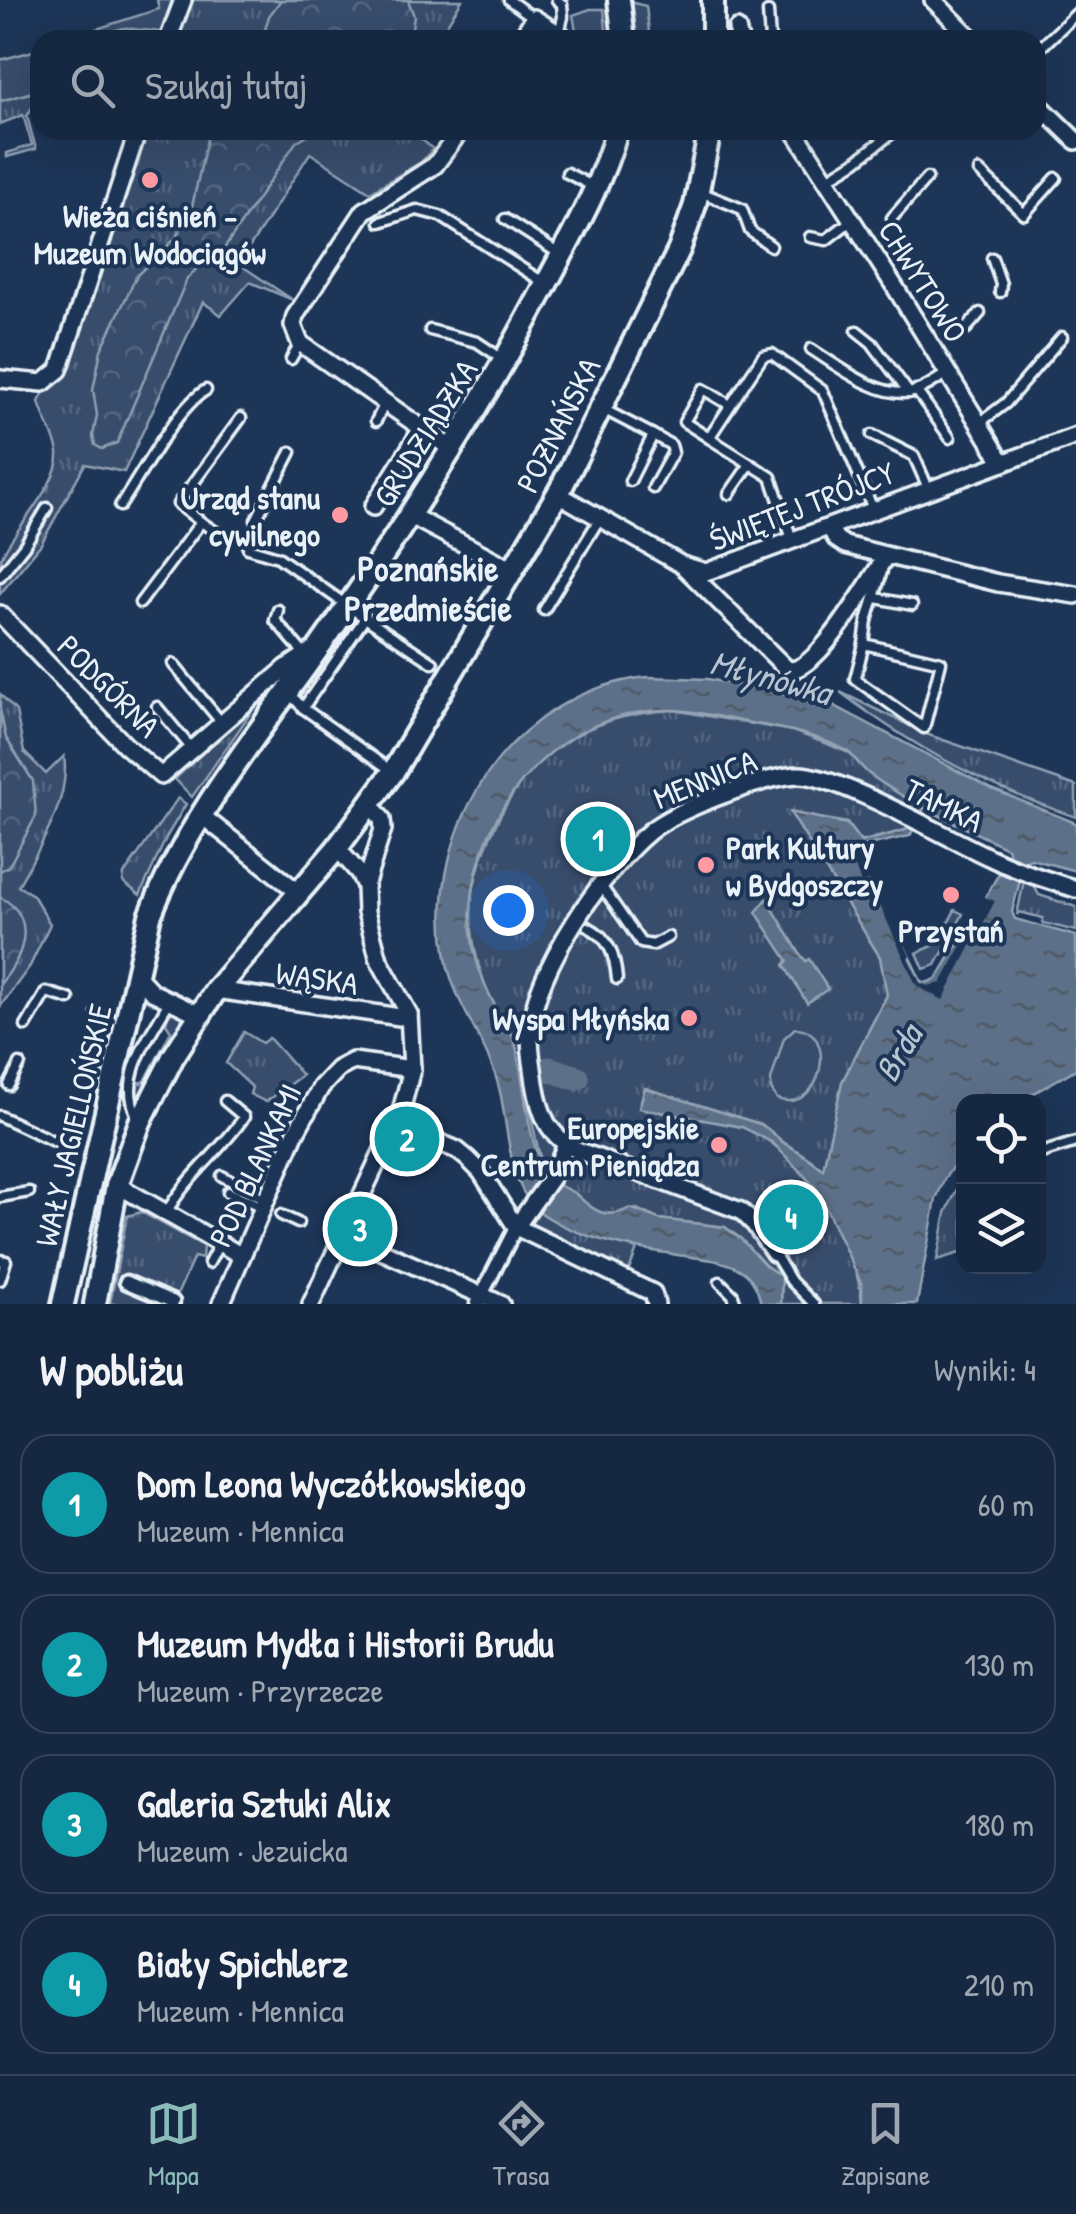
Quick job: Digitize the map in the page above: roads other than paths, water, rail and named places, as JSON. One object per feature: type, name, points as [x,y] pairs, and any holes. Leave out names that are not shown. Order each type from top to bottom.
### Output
[{"type":"main road","points":[[619,0],[623,30]]},
{"type":"main road","points":[[713,0],[713,30]]},
{"type":"main road","name":"GRUDZIĄDZKA","points":[[139,968],[155,904],[176,856],[313,650],[356,612],[505,360],[596,188],[613,140]]},
{"type":"main road","name":"POZNAŃSKA","points":[[216,990],[338,848],[393,772],[558,494],[679,250],[698,191],[708,140]]},
{"type":"main road","name":"WAŁY JAGIELLOŃSKIE","points":[[63,1304],[139,968]]},
{"type":"main road","name":"WAŁY JAGIELLOŃSKIE","points":[[94,1304],[117,1185],[140,1122],[198,1014],[216,990]]},
{"type":"street","points":[[172,30],[183,0]]},
{"type":"street","points":[[933,0],[963,30]]},
{"type":"street","points":[[526,30],[534,18],[553,30]]},
{"type":"street","points":[[1046,112],[1076,141]]},
{"type":"street","points":[[0,379],[39,383],[59,370],[135,140]]},
{"type":"street","points":[[454,140],[434,166],[374,204],[354,222],[295,316],[293,326],[300,343],[454,450]]},
{"type":"street","name":"CHWYTOWO","points":[[800,140],[852,220],[870,238],[1003,463]]},
{"type":"street","points":[[373,507],[422,427]]},
{"type":"street","name":"ŚWIĘTEJ TRÓJCY","points":[[558,494],[682,565],[706,572],[1076,436]]},
{"type":"street","points":[[412,516],[512,570]]},
{"type":"street","points":[[830,528],[836,540],[845,546],[998,582],[1076,595]]},
{"type":"street","points":[[682,565],[788,670],[796,671],[836,630],[886,556]]},
{"type":"street","name":"PODGÓRNA","points":[[0,614],[125,745],[161,776],[313,650]]},
{"type":"street","name":"TAMKA","points":[[789,776],[814,776],[833,782],[996,860],[1076,889]]},
{"type":"street","name":"MENNICA","points":[[566,1145],[554,1135],[537,1097],[530,1033],[533,1010],[547,973],[571,928],[648,832],[731,793],[789,776]]},
{"type":"street","points":[[310,1304],[395,1124],[407,1096],[412,1069],[409,1014],[376,954],[366,912],[365,886],[383,829],[382,818],[370,804]]},
{"type":"street","points":[[201,815],[298,892]]},
{"type":"street","points":[[338,848],[365,886]]},
{"type":"street","points":[[139,968],[152,992],[198,1014]]},
{"type":"street","name":"WĄSKA","points":[[216,990],[343,1011],[400,1017],[409,1014]]},
{"type":"street","name":"POD BLANKAMI","points":[[220,1304],[313,1098],[330,1076],[351,1061],[360,1060],[412,1069]]},
{"type":"street","points":[[395,1124],[457,1150],[468,1159],[481,1172],[516,1227],[653,1294],[657,1303]]},
{"type":"street","points":[[480,1299],[516,1227],[551,1178],[566,1145],[741,1211],[774,1253]]},
{"type":"street","points":[[117,1185],[242,1256]]},
{"type":"street","points":[[343,1234],[480,1299],[500,1304]]},
{"type":"street","points":[[126,1282],[174,1302]]},
{"type":"lane","points":[[509,0],[534,18]]},
{"type":"lane","points":[[557,0],[562,4],[564,30]]},
{"type":"lane","points":[[768,12],[769,30]]},
{"type":"lane","points":[[1046,43],[1075,17]]},
{"type":"lane","points":[[826,180],[883,140]]},
{"type":"lane","points":[[979,170],[1024,214],[1056,178]]},
{"type":"lane","points":[[567,172],[596,188]]},
{"type":"lane","points":[[892,218],[928,178]]},
{"type":"lane","points":[[698,191],[742,209],[750,231],[772,246]]},
{"type":"lane","points":[[380,222],[417,210],[440,216],[546,284]]},
{"type":"lane","points":[[504,219],[562,255]]},
{"type":"lane","points":[[810,237],[826,240],[852,220]]},
{"type":"lane","points":[[992,258],[1000,292]]},
{"type":"lane","points":[[966,329],[980,313]]},
{"type":"lane","points":[[430,330],[477,342],[505,360]]},
{"type":"lane","points":[[857,331],[872,343],[950,438]]},
{"type":"lane","points":[[978,424],[1006,403],[1062,337]]},
{"type":"lane","points":[[291,359],[300,343]]},
{"type":"lane","points":[[811,349],[888,391],[912,392],[945,360]]},
{"type":"lane","points":[[709,438],[763,356],[772,354],[823,390],[873,509]]},
{"type":"lane","points":[[730,404],[703,389],[684,422],[770,477],[793,542]]},
{"type":"lane","points":[[120,506],[173,427],[196,396],[206,390]]},
{"type":"lane","points":[[376,421],[386,401]]},
{"type":"lane","points":[[601,408],[671,446],[673,452],[653,488]]},
{"type":"lane","points":[[216,532],[178,504],[241,418]]},
{"type":"lane","points":[[872,435],[914,456],[928,488]]},
{"type":"lane","points":[[630,481],[654,436]]},
{"type":"lane","points":[[256,520],[291,452]]},
{"type":"lane","points":[[729,494],[750,464]]},
{"type":"lane","points":[[0,576],[47,508]]},
{"type":"lane","points":[[544,610],[600,518]]},
{"type":"lane","points":[[140,603],[201,522]]},
{"type":"lane","points":[[248,548],[278,557],[433,664]]},
{"type":"lane","points":[[864,644],[941,662],[924,728],[854,679],[886,556]]},
{"type":"lane","points":[[876,598],[912,606]]},
{"type":"lane","points":[[278,610],[274,620],[313,650]]},
{"type":"lane","points":[[304,708],[356,612]]},
{"type":"lane","points":[[173,664],[222,723]]},
{"type":"lane","points":[[287,692],[393,772]]},
{"type":"lane","points":[[157,707],[192,749]]},
{"type":"lane","points":[[602,886],[640,943],[653,945],[668,938]]},
{"type":"lane","points":[[588,927],[599,933],[614,955],[617,980]]},
{"type":"lane","points":[[26,1026],[46,992],[69,1000]]},
{"type":"lane","points":[[140,1122],[129,1094],[131,1076],[170,1000]]},
{"type":"lane","points":[[97,1012],[112,1020]]},
{"type":"lane","points":[[9,1085],[20,1064]]},
{"type":"lane","points":[[166,1213],[177,1194],[228,1142],[244,1116],[225,1101]]},
{"type":"lane","points":[[0,1116],[53,1141]]},
{"type":"lane","points":[[1046,1151],[1076,1142]]},
{"type":"lane","points":[[222,1176],[266,1206]]},
{"type":"lane","points":[[0,1198],[28,1192]]},
{"type":"lane","points":[[228,1192],[266,1206]]},
{"type":"lane","points":[[280,1215],[298,1224]]},
{"type":"lane","points":[[209,1263],[219,1244]]},
{"type":"lane","points":[[774,1253],[791,1281],[814,1304]]},
{"type":"lane","points":[[0,1260],[6,1262],[0,1280]]},
{"type":"lane","points":[[720,1282],[736,1304]]},
{"type":"water","name":"Brda","points":[[648,677],[708,679],[831,704],[992,789],[1076,823],[1076,871],[1031,859],[1025,861],[1012,912],[1015,919],[1076,936],[1076,1069],[1032,1094],[956,1094],[956,1162],[936,1199],[917,1304],[862,1304],[862,1285],[817,1189],[773,1143],[742,1127],[639,1108],[645,1088],[760,1124],[823,1169],[842,1082],[887,995],[880,957],[790,812],[847,824],[861,842],[906,830],[919,806],[868,773],[847,751],[811,736],[680,710],[631,714],[595,726],[562,745],[533,769],[509,799],[490,833],[477,869],[471,908],[478,965],[515,1043],[532,1134],[553,1180],[602,1212],[630,1208],[659,1219],[725,1227],[782,1277],[781,1304],[761,1304],[750,1279],[730,1265],[589,1236],[555,1222],[529,1201],[510,1152],[498,1084],[450,975],[443,909],[449,861],[464,815],[488,774],[519,738],[556,708],[600,688]],"holes":[[[924,808],[1007,848],[1010,855],[941,972],[936,979],[921,981],[888,911],[864,846],[910,836]]]},
{"type":"water","points":[[767,899],[800,954],[806,961],[809,959],[828,989],[807,1003],[784,965],[788,961],[756,912]]},
{"type":"waterway","points":[[549,1069],[577,1078]]},
{"type":"place","name":"Wieża ciśnień - Muzeum Wodociągów","points":[[150,180]]},
{"type":"place","name":"Urząd stanu cywilnego","points":[[340,515]]},
{"type":"place","name":"Dom Leona Wyczółkowskiego","points":[[598,839]]},
{"type":"place","name":"Park Kultury w Bydgoszczy","points":[[706,865]]},
{"type":"place","name":"Przystań","points":[[951,895]]},
{"type":"place","name":"Wyspa Młyńska","points":[[689,1018]]},
{"type":"place","name":"Muzeum Mydła i Historii Brudu","points":[[407,1139]]},
{"type":"place","name":"Europejskie Centrum Pieniądza","points":[[719,1145]]},
{"type":"place","name":"Biały Spichlerz","points":[[791,1217]]},
{"type":"place","name":"Galeria Sztuki Alix","points":[[360,1229]]},
{"type":"district","name":"Poznańskie Przedmieście","points":[[428,588]]},
{"type":"water label","name":"Młynówka","points":[[771,677]]}]
